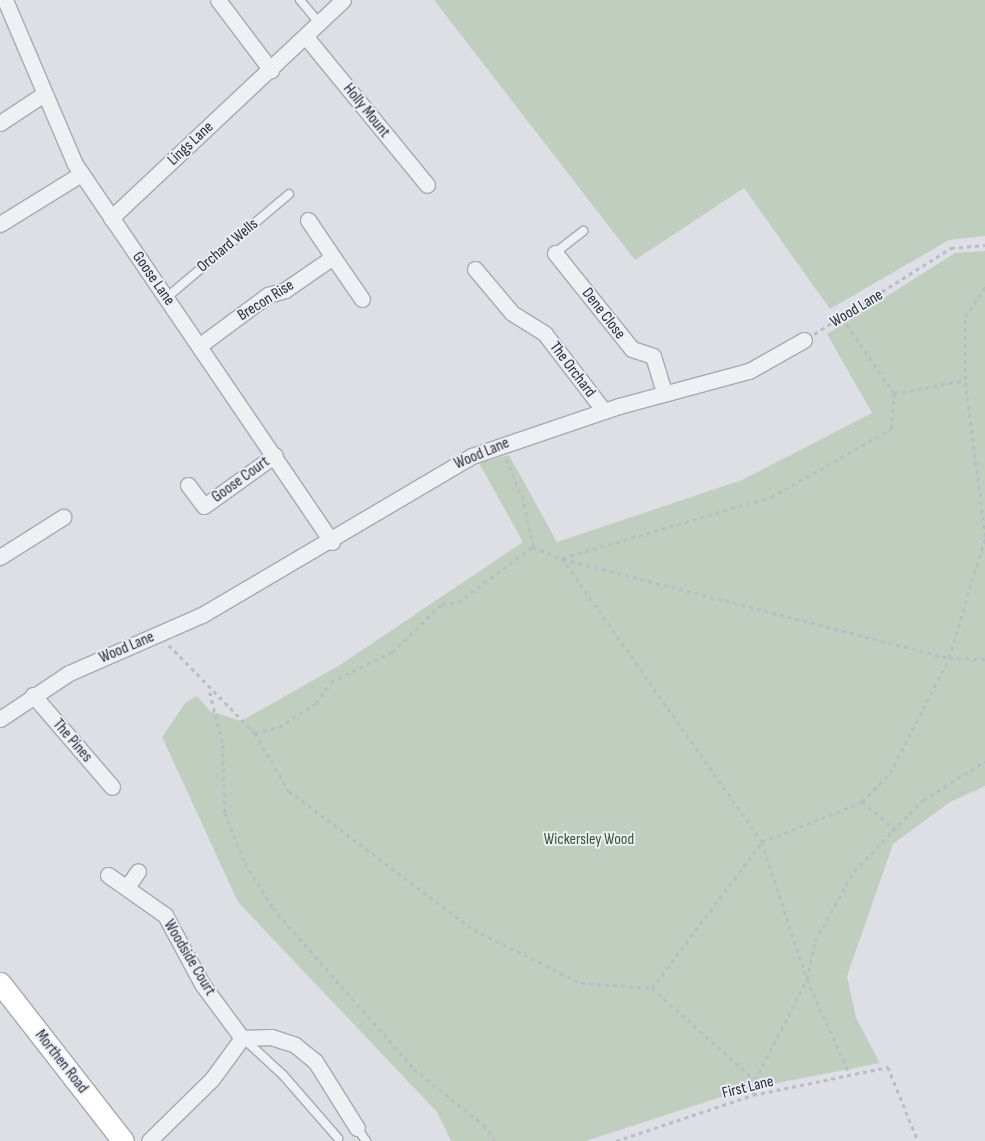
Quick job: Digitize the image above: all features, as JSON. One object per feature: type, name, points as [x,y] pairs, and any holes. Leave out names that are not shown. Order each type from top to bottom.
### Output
[{"type":"main road","name":"Morthen Road","points":[[0,983],[123,1141]]},
{"type":"street","name":"Goose Lane","points":[[5,0],[44,94],[81,174],[275,455],[332,542]]},
{"type":"street","points":[[218,0],[271,70]]},
{"type":"street","name":"Lings Lane","points":[[111,218],[271,70],[343,0]]},
{"type":"street","name":"Holly Mount","points":[[306,37],[426,185]]},
{"type":"street","points":[[0,123],[44,94]]},
{"type":"street","points":[[0,224],[81,174]]},
{"type":"street","points":[[308,220],[362,299]]},
{"type":"street","name":"Dene Close","points":[[555,253],[632,349],[653,356],[664,393]]},
{"type":"street","name":"Brecon Rise","points":[[199,346],[268,295],[286,290],[333,257]]},
{"type":"street","name":"The Orchard","points":[[475,269],[512,313],[545,334],[604,411]]},
{"type":"street","name":"Wood Lane","points":[[0,719],[69,674],[160,635],[332,542],[443,471],[501,444],[664,393],[749,371],[804,340]]},
{"type":"street","name":"Goose Court","points":[[188,485],[204,506],[275,455]]},
{"type":"street","points":[[0,557],[63,517]]},
{"type":"street","name":"The Pines","points":[[33,696],[112,788]]},
{"type":"street","points":[[127,887],[138,871]]},
{"type":"street","name":"Woodside Court","points":[[108,875],[127,887],[170,922],[202,984],[242,1038]]},
{"type":"street","points":[[149,1141],[212,1079],[242,1038],[270,1037],[295,1045],[316,1060],[356,1128]]},
{"type":"lane","points":[[300,0],[319,23]]},
{"type":"lane","name":"Orchard Wells","points":[[166,298],[289,194]]},
{"type":"lane","points":[[555,253],[583,231]]},
{"type":"lane","points":[[242,1038],[283,1075],[338,1138]]},
{"type":"lane","points":[[356,1128],[366,1141]]},
{"type":"path","name":"Wood Lane","points":[[804,340],[842,318],[951,248],[985,245]]},
{"type":"path","points":[[652,988],[762,842],[862,802],[890,773],[949,658],[985,537],[965,380],[965,317],[985,287]]},
{"type":"path","points":[[562,558],[771,497],[891,429],[894,394],[842,318]]},
{"type":"path","points":[[894,394],[965,380]]},
{"type":"path","points":[[501,444],[523,500],[533,547]]},
{"type":"path","points":[[533,547],[562,558],[949,658],[985,659]]},
{"type":"path","points":[[255,733],[279,727],[316,703],[331,682],[392,652],[442,604],[458,602],[533,547]]},
{"type":"path","points":[[562,558],[762,842],[807,979],[850,1074]]},
{"type":"path","points":[[160,635],[210,691],[255,733],[289,791],[474,930],[581,983],[652,988],[755,1080]]},
{"type":"path","points":[[210,691],[223,745],[225,813],[244,863],[273,908],[414,1069],[484,1125],[495,1141]]},
{"type":"path","points":[[753,1096],[755,1080],[807,979],[815,941],[854,871],[923,800],[985,761]]},
{"type":"path","points":[[862,802],[895,829]]},
{"type":"path","name":"First Lane","points":[[616,1141],[753,1096],[888,1067],[918,1141]]},
{"type":"green space","points":[[434,0],[985,0],[985,236],[949,240],[830,309],[744,188],[635,260]]},
{"type":"green space","name":"Wickersley Wood","points":[[985,251],[985,786],[950,802],[893,844],[847,976],[856,1018],[880,1063],[742,1090],[586,1141],[451,1141],[437,1112],[238,902],[162,737],[186,702],[197,696],[210,711],[241,721],[340,665],[523,542],[479,463],[509,455],[557,542],[742,480],[872,413],[827,334],[955,253]]}]
